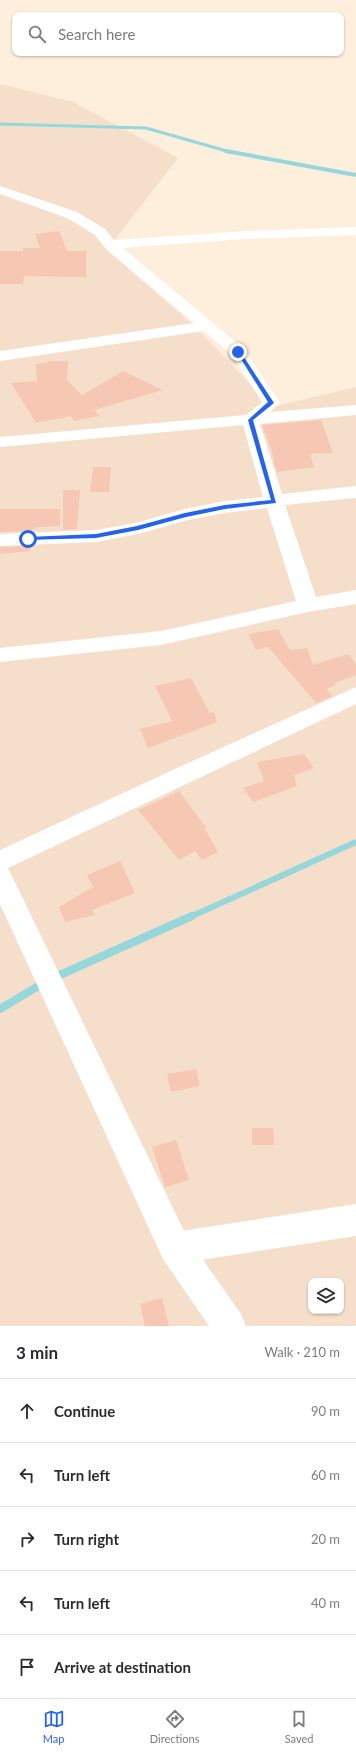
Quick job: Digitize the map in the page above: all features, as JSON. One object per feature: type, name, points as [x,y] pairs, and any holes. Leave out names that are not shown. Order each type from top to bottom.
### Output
[{"type":"street","points":[[0,190],[72,215],[100,232],[110,245],[238,352],[271,403],[250,420]]},
{"type":"street","points":[[110,245],[246,235],[356,231]]},
{"type":"street","points":[[0,356],[207,326]]},
{"type":"street","points":[[0,442],[356,410]]},
{"type":"street","points":[[250,420],[274,501],[308,605]]},
{"type":"street","points":[[0,540],[96,536],[138,528],[185,515],[225,507],[356,492]]},
{"type":"street","points":[[0,654],[161,638],[308,605],[356,597]]},
{"type":"street","points":[[0,861],[356,695]]},
{"type":"street","points":[[0,876],[175,1248],[229,1326]]},
{"type":"street","points":[[175,1248],[356,1220]]},
{"type":"shaded area","points":[[0,84],[73,102],[178,158],[107,250],[197,328],[272,407],[356,387],[356,1326],[0,1326]]},
{"type":"building","points":[[59,231],[67,251],[86,251],[86,277],[24,276],[23,284],[0,284],[0,251],[23,251],[23,248],[40,248],[35,234]]},
{"type":"building","points":[[47,361],[68,361],[67,380],[82,395],[123,371],[163,390],[94,410],[100,416],[74,421],[71,416],[36,423],[11,383],[37,381],[36,364],[47,363]]},
{"type":"building","points":[[321,420],[333,453],[310,454],[314,467],[277,472],[272,451],[262,425]]},
{"type":"building","points":[[93,467],[111,467],[109,492],[90,492]]},
{"type":"building","points":[[63,490],[80,490],[77,529],[63,530]]},
{"type":"building","points":[[0,509],[60,509],[60,526],[36,527],[36,529],[32,529],[32,531],[0,532]]},
{"type":"building","points":[[30,546],[30,551],[0,554],[0,547]]},
{"type":"building","points":[[278,629],[290,650],[307,648],[313,665],[348,654],[356,664],[356,675],[334,683],[336,685],[326,689],[333,696],[316,703],[268,647],[256,650],[248,634]]},
{"type":"building","points":[[191,678],[210,713],[214,712],[217,722],[148,748],[140,729],[172,721],[155,686]]},
{"type":"building","points":[[304,754],[314,768],[294,775],[297,786],[253,802],[243,788],[264,781],[257,762]]},
{"type":"building","points":[[179,791],[207,829],[205,829],[218,852],[202,860],[195,851],[179,860],[138,810]]},
{"type":"building","points":[[120,861],[135,893],[92,910],[95,915],[65,922],[59,907],[93,887],[87,875]]},
{"type":"building","points":[[196,1069],[200,1086],[171,1092],[167,1074]]},
{"type":"building","points":[[252,1128],[273,1128],[274,1145],[252,1145]]},
{"type":"building","points":[[176,1140],[189,1180],[165,1187],[152,1147]]},
{"type":"building","points":[[162,1298],[169,1326],[145,1326],[140,1304]]},
{"type":"waterway","points":[[0,124],[146,128],[227,151]]},
{"type":"waterway","points":[[227,151],[356,175]]},
{"type":"waterway","points":[[190,917],[356,842]]},
{"type":"waterway","points":[[53,978],[192,916]]},
{"type":"waterway","points":[[0,1009],[45,982]]},
{"type":"route","points":[[28,539],[96,536],[138,528],[185,515],[225,507],[274,501],[250,420],[271,403],[238,352]]}]
